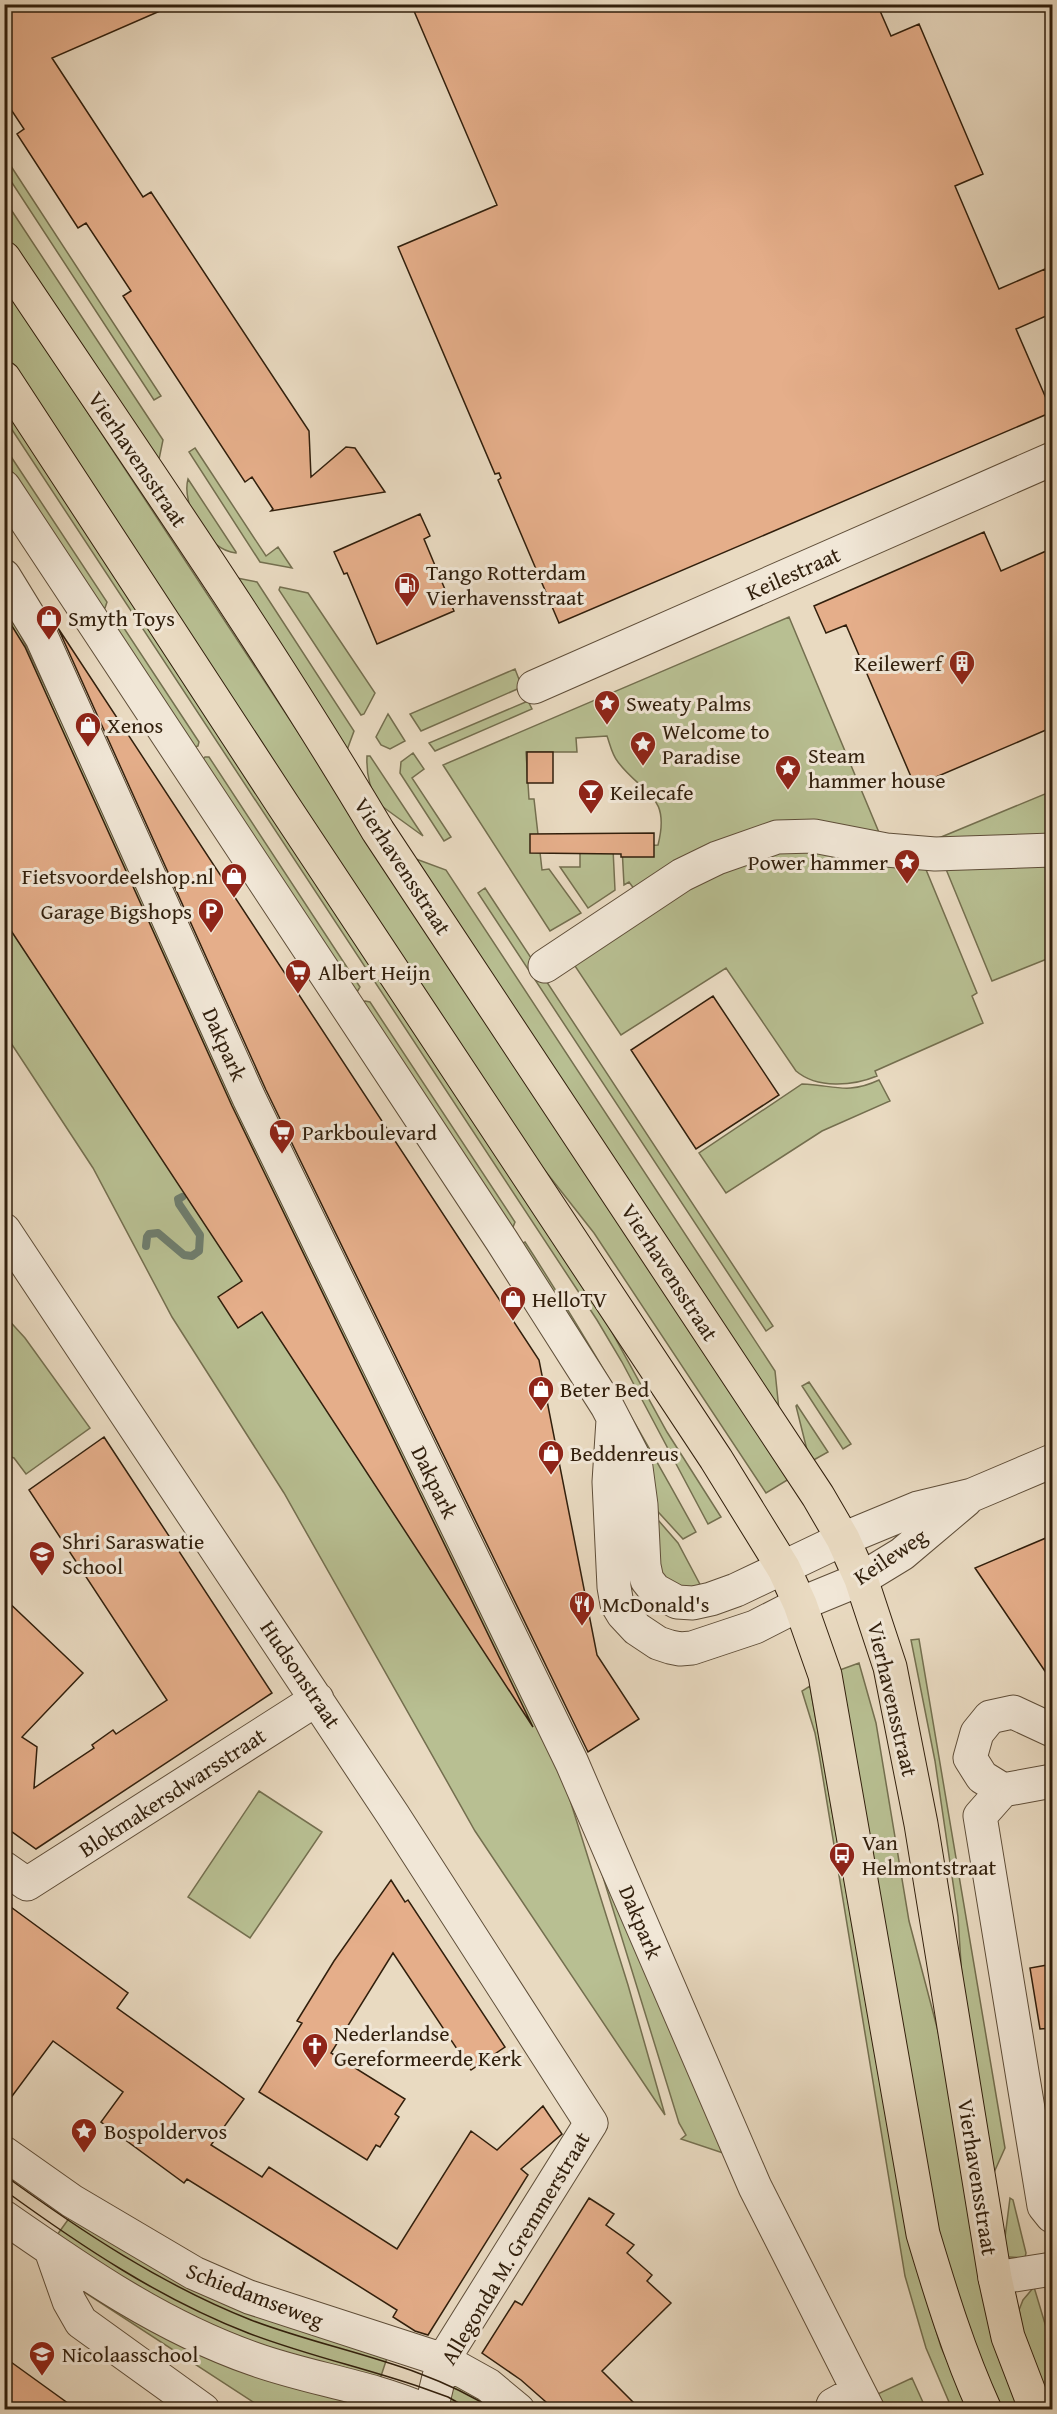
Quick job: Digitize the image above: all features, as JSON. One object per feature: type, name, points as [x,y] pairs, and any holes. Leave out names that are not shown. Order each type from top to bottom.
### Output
[{"type":"main road","name":"Vierhavensstraat","points":[[4,258],[198,548],[378,831],[772,1426],[843,1539],[861,1579],[890,1667],[921,1824],[995,2278],[1008,2337],[1036,2409]]},
{"type":"main road","points":[[4,378],[710,1449],[784,1569],[801,1604],[825,1675],[923,2234],[949,2321],[970,2377],[986,2409]]},
{"type":"street","name":"Keilestraat","points":[[534,687],[1053,459]]},
{"type":"street","points":[[4,487],[496,1231],[614,1420],[635,1460],[641,1505],[645,1573],[656,1590],[677,1602],[693,1603],[736,1590],[784,1569]]},
{"type":"street","name":"Dakpark","points":[[8,588],[42,638],[249,1098],[572,1763],[755,2187],[853,2402]]},
{"type":"street","points":[[545,966],[682,875],[717,858],[777,837],[814,836],[886,850],[935,854],[1053,850]]},
{"type":"street","name":"Hudsonstraat","points":[[4,1230],[317,1699],[591,2123]]},
{"type":"street","points":[[614,1420],[609,1482],[614,1587],[617,1604],[637,1629],[670,1647],[692,1648],[755,1627],[801,1604]]},
{"type":"street","name":"Keileweg","points":[[784,1569],[843,1539],[918,1508],[972,1495],[1053,1461]]},
{"type":"street","name":"Keileweg","points":[[801,1604],[861,1579],[902,1554],[972,1495]]},
{"type":"street","name":"Blokmakersdwarsstraat","points":[[16,1876],[317,1699]]},
{"type":"street","points":[[1003,1790],[982,1777],[970,1758],[977,1733],[990,1717],[1013,1712],[1053,1730]]},
{"type":"street","points":[[1053,1781],[1003,1790],[980,1816],[1044,2206],[1053,2216]]},
{"type":"street","name":"Allegonda M. Gremmerstraat","points":[[431,2409],[443,2360],[591,2123]]},
{"type":"street","name":"Schiedamseweg","points":[[4,2153],[118,2229],[194,2273],[259,2300],[443,2360],[488,2385],[518,2409]]},
{"type":"street","points":[[37,2177],[4,2216],[51,2250],[137,2305],[210,2342],[255,2360],[381,2394],[424,2409]]},
{"type":"street","points":[[51,2250],[69,2301],[81,2322],[203,2409]]},
{"type":"street","points":[[995,2278],[1053,2268]]},
{"type":"green space","points":[[5,157],[161,396],[154,400],[5,172]]},
{"type":"green space","points":[[4,199],[163,440],[157,469],[5,237]]},
{"type":"green space","points":[[4,285],[789,1479],[766,1493],[594,1233],[535,1158],[312,826],[5,356]]},
{"type":"green space","points":[[4,405],[603,1316],[667,1432],[721,1517],[708,1524],[622,1362],[597,1320],[5,419]]},
{"type":"green space","points":[[4,446],[107,602],[105,608],[100,607],[5,461]]},
{"type":"green space","points":[[195,448],[266,556],[278,547],[292,568],[260,562],[189,452]]},
{"type":"green space","points":[[188,479],[236,553],[215,544],[198,525],[188,501]]},
{"type":"green space","points":[[232,577],[257,582],[354,731],[347,750]]},
{"type":"green space","points":[[280,587],[308,593],[375,693],[364,714],[361,715],[279,590]]},
{"type":"green space","points":[[4,600],[565,1784],[628,1985],[665,2115],[475,1831],[284,1493],[172,1317],[93,1168],[5,1034]]},
{"type":"green space","points":[[114,617],[118,619],[199,742],[198,746],[195,747],[110,620]]},
{"type":"green space","points":[[789,617],[883,842],[829,832],[638,894],[629,882],[624,885],[622,847],[658,845],[661,815],[658,805],[616,759],[607,736],[576,738],[577,752],[526,752],[529,799],[534,799],[542,870],[549,869],[581,913],[550,931],[443,765]]},
{"type":"green space","points":[[515,669],[522,687],[421,731],[410,714]]},
{"type":"green space","points":[[528,701],[532,709],[435,751],[429,743]]},
{"type":"green space","points":[[388,714],[405,741],[390,749],[381,745],[376,737]]},
{"type":"green space","points":[[413,753],[424,769],[412,778],[451,837],[444,841],[400,773],[401,762]]},
{"type":"green space","points":[[367,756],[370,756],[423,836],[383,807],[380,808],[370,783]]},
{"type":"green space","points":[[209,757],[360,987],[357,992],[202,760]]},
{"type":"green space","points":[[1052,791],[1052,957],[992,981],[934,840]]},
{"type":"green space","points":[[778,844],[922,860],[977,993],[972,996],[983,1023],[875,1071],[877,1076],[846,1084],[814,1081],[796,1071],[726,968],[621,1035],[573,963],[647,906]]},
{"type":"green space","points":[[613,849],[615,890],[588,908],[560,867],[580,867],[580,851]]},
{"type":"green space","points":[[416,859],[446,870],[775,1371],[779,1410]]},
{"type":"green space","points":[[485,888],[773,1326],[766,1331],[478,893]]},
{"type":"green space","points":[[363,1002],[370,1002],[515,1222],[513,1227],[508,1227]]},
{"type":"green space","points":[[879,1080],[890,1101],[822,1131],[726,1193],[699,1153],[802,1084],[849,1088],[868,1085]]},
{"type":"green space","points":[[525,1242],[570,1313],[696,1532],[683,1539],[650,1503],[521,1244]]},
{"type":"green space","points":[[4,1315],[25,1338],[90,1428],[26,1474],[14,1458],[5,1455]]},
{"type":"green space","points":[[809,1382],[851,1444],[843,1449],[802,1386]]},
{"type":"green space","points":[[796,1406],[828,1452],[810,1462]]},
{"type":"green space","points":[[652,1513],[678,1543],[703,1590],[685,1591],[661,1576]]},
{"type":"green space","points":[[919,1639],[1005,2148],[992,2177],[963,1995],[958,1917],[935,1761],[911,1640]]},
{"type":"green space","points":[[859,1663],[876,1723],[909,1921],[939,2035],[996,2351],[1020,2409],[999,2409],[942,2265],[837,1671]]},
{"type":"green space","points":[[810,1686],[907,2235],[941,2347],[969,2409],[952,2409],[926,2348],[905,2276],[819,1754],[802,1691]]},
{"type":"green space","points":[[574,1783],[741,2159],[681,2139],[686,2135],[679,2123]]},
{"type":"green space","points":[[259,1791],[322,1832],[250,1938],[188,1897]]},
{"type":"green space","points":[[1010,2198],[1013,2200],[1026,2253],[1025,2258],[1009,2257],[1003,2253]]},
{"type":"green space","points":[[75,2210],[389,2352],[379,2382],[221,2336],[52,2242]]},
{"type":"green space","points":[[75,2286],[360,2403],[355,2409],[264,2409]]},
{"type":"green space","points":[[1034,2287],[1052,2347],[1052,2409],[1049,2409],[1028,2361],[1019,2310],[1023,2300]]},
{"type":"green space","points":[[448,2375],[506,2409],[456,2409],[442,2402]]},
{"type":"green space","points":[[912,2378],[926,2409],[874,2409],[869,2398]]},
{"type":"building","points":[[4,4],[176,4],[52,58],[143,197],[151,192],[309,431],[311,477],[346,447],[355,448],[385,492],[271,511],[273,509],[252,477],[245,482],[123,296],[131,291],[86,223],[78,228],[17,134],[24,129],[4,99]]},
{"type":"building","points":[[411,4],[877,4],[891,36],[919,24],[983,174],[955,186],[999,289],[1045,269],[1053,285],[1053,313],[1016,329],[1052,412],[559,623],[498,480],[501,478],[499,473],[495,474],[398,247],[497,205]]},
{"type":"building","points":[[420,514],[430,536],[424,539],[454,611],[377,644],[347,573],[344,574],[334,552]]},
{"type":"building","name":"Keilewerf","points":[[984,532],[1001,571],[1053,548],[1053,727],[915,786],[846,625],[826,633],[814,606]]},
{"type":"building","points":[[4,613],[25,647],[232,1106],[533,1727],[262,1312],[238,1328],[218,1297],[242,1281],[4,920]]},
{"type":"building","points":[[58,628],[539,1360],[597,1655],[639,1719],[588,1752],[266,1090]]},
{"type":"building","points":[[527,752],[553,752],[553,783],[527,783]]},
{"type":"building","points":[[654,833],[654,857],[621,857],[621,854],[530,853],[530,834]]},
{"type":"building","points":[[713,996],[779,1095],[696,1149],[631,1050]]},
{"type":"building","points":[[104,1437],[272,1693],[36,1849],[4,1826],[4,1598],[83,1673],[22,1737],[37,1747],[34,1788],[94,1748],[92,1745],[113,1730],[116,1734],[167,1700],[29,1490]]},
{"type":"building","points":[[1053,1535],[1053,1683],[975,1568]]},
{"type":"building","points":[[391,1880],[405,1902],[408,1900],[505,2047],[471,2070],[393,1953],[331,2053],[405,2099],[395,2114],[399,2117],[380,2147],[376,2145],[367,2160],[259,2092],[302,2023],[297,2021],[334,1961]]},
{"type":"building","points":[[4,1902],[128,1993],[117,2008],[244,2099],[211,2145],[262,2177],[269,2167],[397,2249],[471,2131],[497,2150],[543,2106],[562,2134],[521,2169],[528,2175],[428,2335],[415,2331],[393,2317],[397,2310],[306,2253],[187,2179],[184,2183],[101,2122],[123,2092],[53,2041],[4,2107]]},
{"type":"building","points":[[1053,1964],[1053,2028],[1040,2029],[1030,1968]]},
{"type":"building","points":[[589,2198],[614,2214],[606,2225],[634,2245],[627,2253],[652,2275],[647,2281],[671,2303],[602,2371],[640,2409],[554,2409],[521,2380],[482,2353],[515,2301],[522,2305]]},
{"type":"building","points":[[4,2357],[76,2409],[4,2409]]},
{"type":"waterway","points":[[146,1246],[149,1234],[158,1233],[184,1255],[192,1256],[199,1251],[200,1235],[179,1204],[178,1199],[182,1197]]},
{"type":"tram line","points":[[4,2175],[93,2236],[154,2274],[218,2306],[282,2331],[436,2380],[494,2410]]},
{"type":"tram line","points":[[4,2190],[122,2270],[152,2288],[215,2319],[291,2348],[423,2388],[448,2397],[471,2410]]},
{"type":"place","name":"Tango Rotterdam Vierhavensstraat","points":[[407,608]]},
{"type":"place","name":"Smyth Toys","points":[[49,641]]},
{"type":"place","name":"Keilewerf","points":[[962,686]]},
{"type":"place","name":"Sweaty Palms","points":[[607,726]]},
{"type":"place","name":"Xenos","points":[[88,748]]},
{"type":"place","name":"Welcome to Paradise","points":[[643,767]]},
{"type":"place","name":"Steam hammer house","points":[[788,791]]},
{"type":"place","name":"Keilecafe","points":[[591,815]]},
{"type":"place","name":"Power hammer","points":[[907,885]]},
{"type":"place","name":"Fietsvoordeelshop.nl","points":[[234,899]]},
{"type":"place","name":"Garage Bigshops","points":[[211,934]]},
{"type":"place","name":"Albert Heijn","points":[[298,995]]},
{"type":"place","name":"Parkboulevard","points":[[282,1155]]},
{"type":"place","name":"HelloTV","points":[[513,1322]]},
{"type":"place","name":"Beter Bed","points":[[541,1412]]},
{"type":"place","name":"Beddenreus","points":[[551,1476]]},
{"type":"place","name":"Shri Saraswatie School","points":[[42,1577]]},
{"type":"place","name":"McDonald's","points":[[582,1627]]},
{"type":"place","name":"Van Helmontstraat","points":[[842,1878]]},
{"type":"place","name":"Nederlandse Gereformeerde Kerk","points":[[315,2069]]},
{"type":"place","name":"Bospoldervos","points":[[84,2154]]},
{"type":"place","name":"Nicolaasschool","points":[[42,2377]]}]
